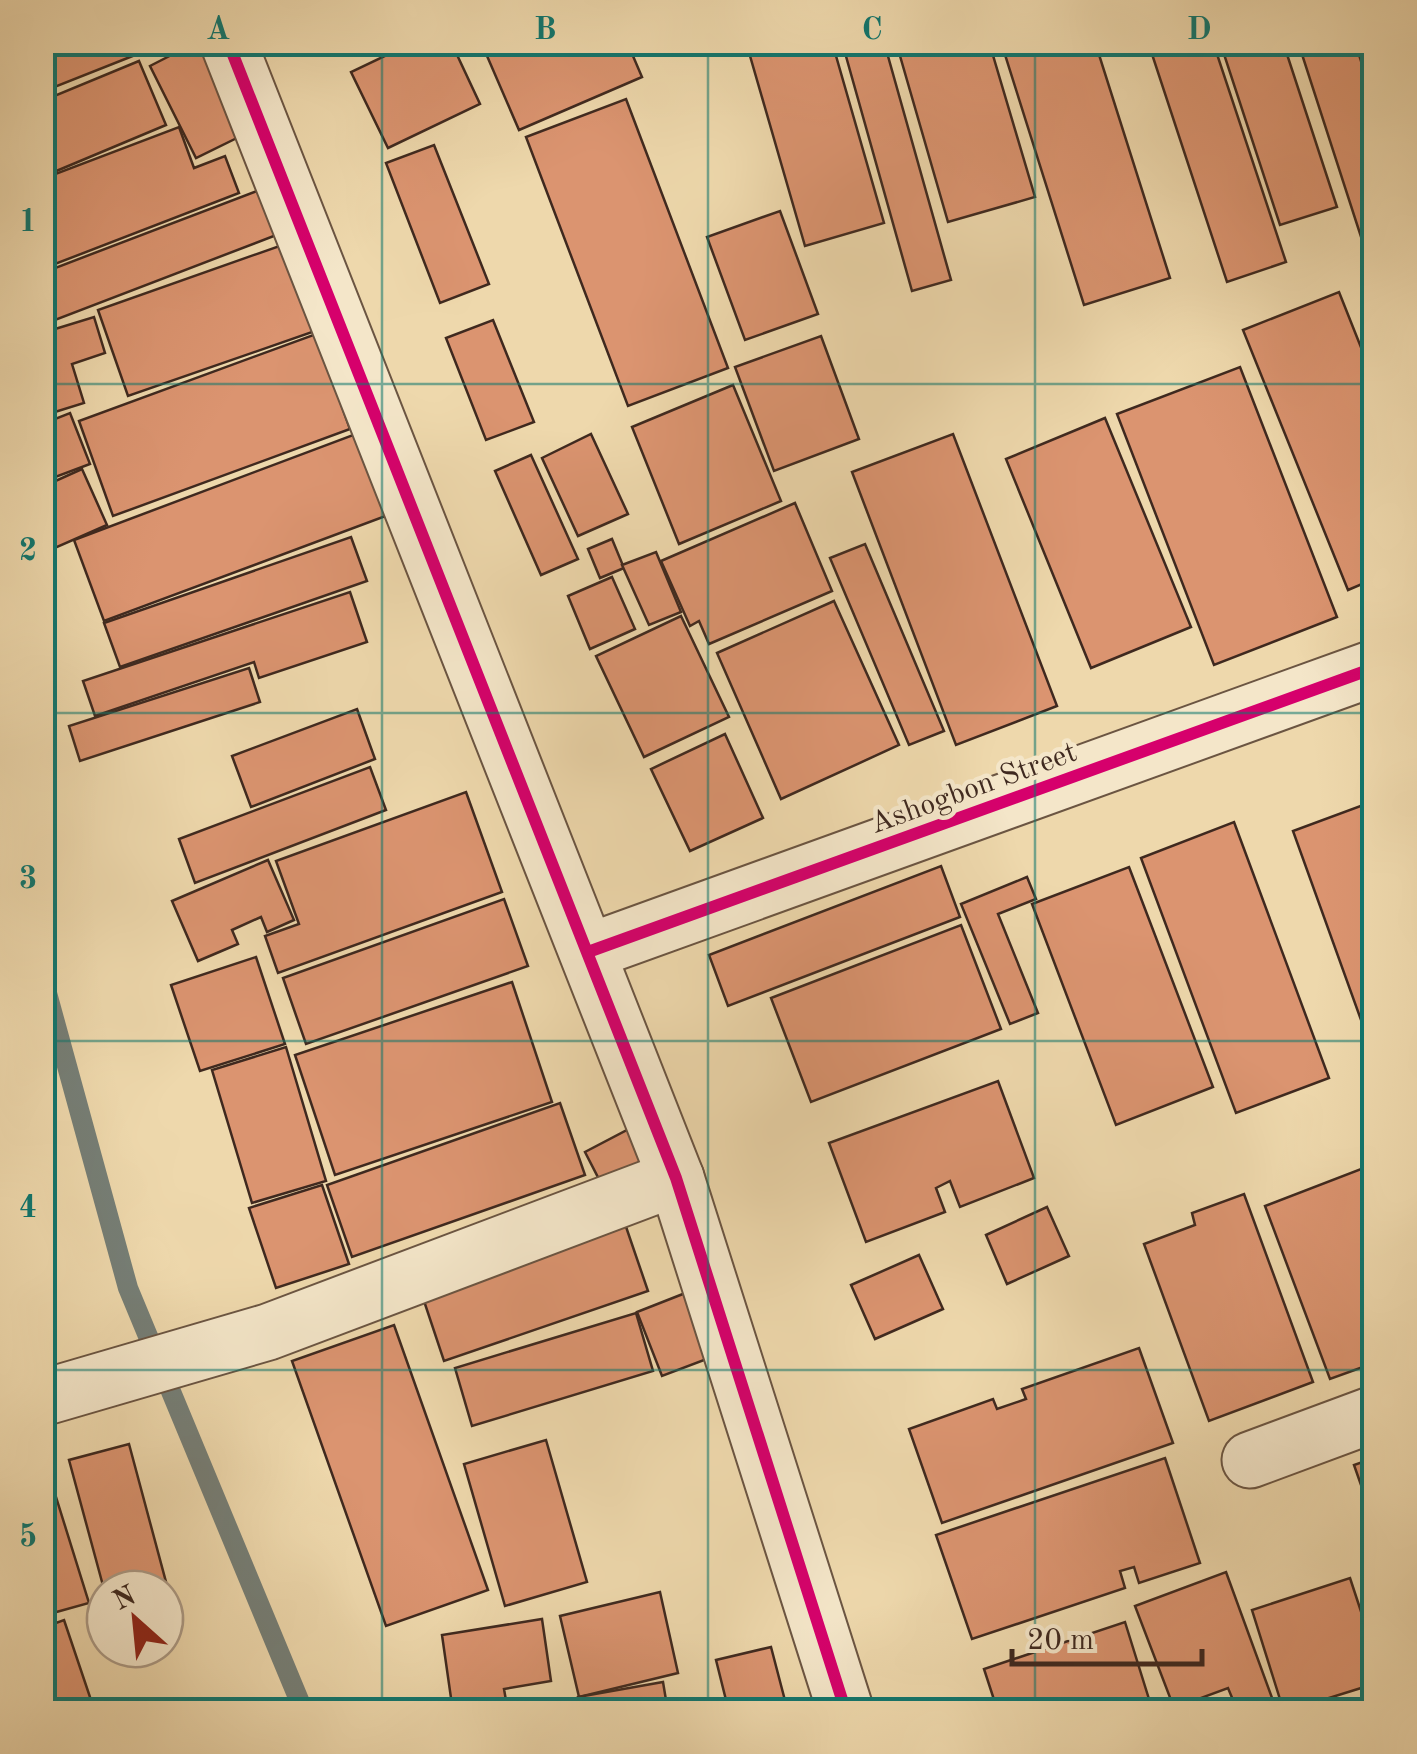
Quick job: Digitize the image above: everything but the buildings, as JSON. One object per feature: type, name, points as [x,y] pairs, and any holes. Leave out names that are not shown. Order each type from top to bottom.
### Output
[{"type":"street","points":[[246,47],[336,324],[676,1178],[846,1712]]},
{"type":"street","name":"Ashogbon Street","points":[[588,952],[1374,668]]},
{"type":"street","points":[[55,1394],[268,1332],[676,1178]]},
{"type":"street","points":[[1250,1460],[1374,1414]]},
{"type":"waterway","points":[[42,975],[128,1288],[304,1712]]},
{"type":"cycle path","points":[[228,42],[676,1178],[846,1712]]},
{"type":"cycle path","points":[[588,952],[1374,668]]}]
